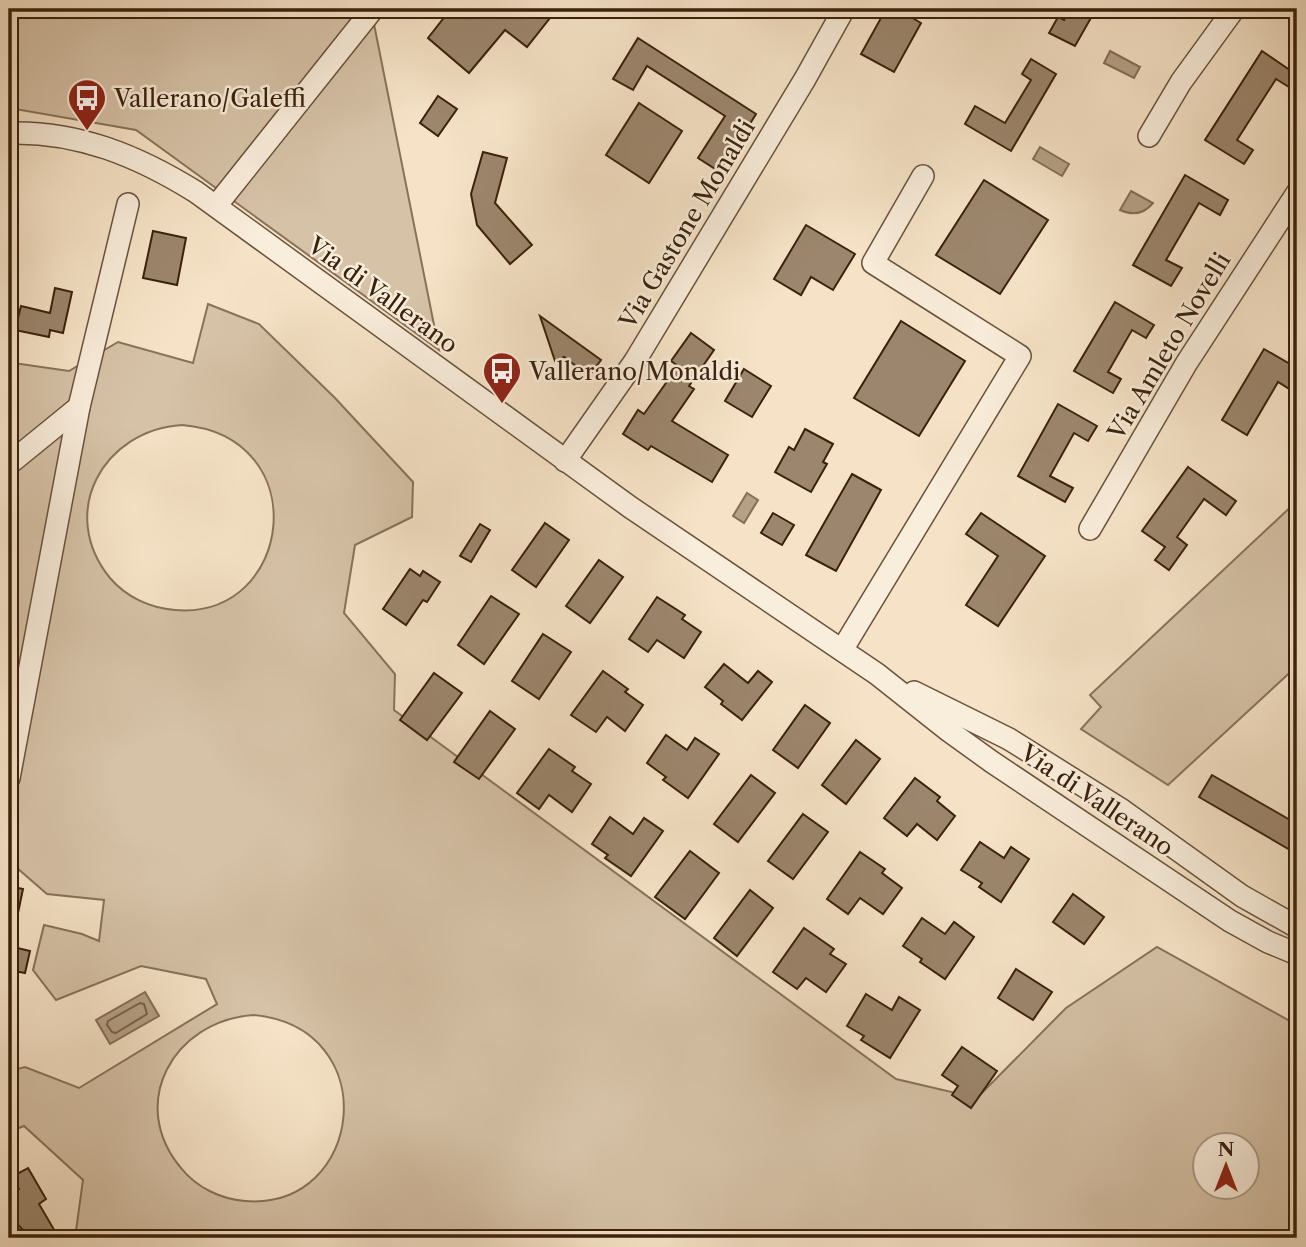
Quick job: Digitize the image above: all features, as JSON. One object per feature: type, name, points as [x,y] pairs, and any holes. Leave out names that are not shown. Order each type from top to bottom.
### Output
[{"type":"street","points":[[216,206],[373,9]]},
{"type":"street","name":"Via Gastone Monaldi","points":[[565,461],[635,361],[805,79],[844,9]]},
{"type":"street","points":[[1149,136],[1181,82],[1234,9]]},
{"type":"street","name":"Via di Vallerano","points":[[9,133],[70,137],[114,149],[157,169],[216,206],[565,461],[877,674],[969,746],[1210,908],[1251,934],[1297,954]]},
{"type":"street","points":[[842,650],[1020,356],[873,263],[923,176]]},
{"type":"street","name":"Via Amleto Novelli","points":[[1090,529],[1186,363],[1297,192]]},
{"type":"street","points":[[9,778],[79,407],[128,204]]},
{"type":"street","points":[[9,464],[79,407]]},
{"type":"street","name":"Via di Vallerano","points":[[877,674],[1009,739],[1122,810],[1241,896],[1297,927]]},
{"type":"street","points":[[9,1234],[12,1238]]},
{"type":"shaded area","points":[[9,9],[371,9],[439,350],[136,130],[9,108]]},
{"type":"shaded area","points":[[208,304],[259,324],[335,398],[413,482],[412,517],[355,545],[344,613],[395,674],[394,710],[896,1079],[977,1098],[1066,1008],[1157,947],[1297,1025],[1297,1238],[75,1238],[83,1180],[24,1126],[9,1132],[9,1071],[25,1067],[79,1088],[217,1004],[206,979],[141,966],[56,1000],[33,970],[44,925],[99,941],[104,900],[47,894],[9,861],[9,372],[14,363],[69,371],[118,342],[193,363]],"holes":[[[182,425],[225,437],[254,460],[270,491],[273,525],[265,559],[245,587],[215,605],[175,610],[157,607],[123,591],[110,578],[95,553],[88,527],[89,502],[96,479],[111,458],[130,442],[154,430]],[[253,1015],[296,1027],[325,1051],[340,1082],[344,1116],[335,1150],[315,1178],[285,1196],[245,1201],[210,1191],[194,1181],[181,1168],[165,1143],[158,1118],[159,1093],[167,1070],[181,1049],[200,1032],[225,1021]]]},
{"type":"shaded area","points":[[1297,501],[1297,666],[1168,785],[1081,729],[1101,707],[1090,695]]},
{"type":"water","points":[[1110,51],[1140,67],[1134,78],[1104,63]]},
{"type":"water","points":[[1040,147],[1069,164],[1062,176],[1033,159]]},
{"type":"water","points":[[1131,191],[1153,203],[1138,213],[1120,210]]},
{"type":"water","points":[[747,493],[758,500],[744,523],[733,516]]},
{"type":"water","points":[[145,992],[159,1016],[110,1044],[96,1020]]},
{"type":"building","points":[[465,9],[503,9],[509,14],[513,9],[557,9],[527,47],[505,30],[469,73],[428,38],[450,10],[458,17]]},
{"type":"building","points":[[886,9],[897,9],[921,23],[894,72],[861,54]]},
{"type":"building","points":[[1070,9],[1096,9],[1075,46],[1049,33],[1058,17],[1064,20]]},
{"type":"building","points":[[638,38],[756,114],[720,172],[698,158],[725,116],[647,66],[633,90],[613,79]]},
{"type":"building","points":[[1262,51],[1297,75],[1289,87],[1276,79],[1237,140],[1253,150],[1244,164],[1205,140]]},
{"type":"building","points":[[1031,59],[1056,74],[1011,151],[965,124],[975,106],[1005,123],[1031,80],[1022,74]]},
{"type":"building","points":[[438,96],[457,109],[438,136],[420,123]]},
{"type":"building","points":[[639,103],[682,131],[649,183],[606,155]]},
{"type":"building","points":[[483,152],[507,158],[495,203],[532,245],[510,264],[477,225],[471,194]]},
{"type":"building","points":[[1185,175],[1228,200],[1220,215],[1199,203],[1166,260],[1182,268],[1171,286],[1133,265]]},
{"type":"building","points":[[984,180],[1048,220],[1000,294],[936,255]]},
{"type":"building","points":[[806,225],[855,254],[833,290],[811,277],[801,295],[774,279]]},
{"type":"building","points":[[153,231],[186,238],[177,285],[143,278]]},
{"type":"building","points":[[55,288],[72,292],[63,333],[50,330],[49,337],[15,330],[21,306],[50,313]]},
{"type":"building","points":[[1115,302],[1154,325],[1146,338],[1132,330],[1108,372],[1121,379],[1113,393],[1074,371]]},
{"type":"building","points":[[540,316],[601,360],[589,376],[564,357],[555,361]]},
{"type":"building","points":[[901,321],[965,361],[919,436],[854,398]]},
{"type":"building","points":[[691,333],[714,350],[689,386],[694,389],[672,421],[728,455],[712,482],[651,446],[648,450],[623,434],[638,410],[644,414],[678,366],[671,361]]},
{"type":"building","points":[[1264,349],[1297,368],[1297,380],[1291,390],[1278,382],[1247,435],[1222,420]]},
{"type":"building","points":[[744,369],[771,386],[752,417],[725,401]]},
{"type":"building","points":[[1058,404],[1097,426],[1088,441],[1074,433],[1050,476],[1073,488],[1065,502],[1018,476]]},
{"type":"building","points":[[805,429],[833,444],[823,462],[827,464],[811,492],[775,472],[789,447],[794,450]]},
{"type":"building","points":[[1188,467],[1236,501],[1226,515],[1204,499],[1177,537],[1187,545],[1169,570],[1155,560],[1165,547],[1142,531]]},
{"type":"building","points":[[852,474],[881,490],[836,571],[806,555]]},
{"type":"building","points":[[773,513],[794,525],[782,545],[761,533]]},
{"type":"building","points":[[981,513],[1045,556],[998,626],[966,605],[998,556],[966,534]]},
{"type":"building","points":[[545,523],[569,540],[536,587],[512,570]]},
{"type":"building","points":[[480,524],[490,530],[471,562],[460,556]]},
{"type":"building","points":[[599,560],[623,577],[590,623],[566,606]]},
{"type":"building","points":[[410,569],[420,576],[423,571],[440,582],[427,602],[423,600],[406,625],[383,609]]},
{"type":"building","points":[[491,596],[519,614],[484,664],[458,645]]},
{"type":"building","points":[[657,597],[685,615],[682,619],[701,632],[684,658],[657,640],[648,652],[629,639]]},
{"type":"building","points":[[543,634],[571,652],[539,699],[512,681]]},
{"type":"building","points":[[724,664],[748,683],[758,671],[772,682],[742,720],[705,687]]},
{"type":"building","points":[[603,671],[628,689],[625,692],[643,705],[625,731],[607,717],[596,732],[571,715]]},
{"type":"building","points":[[434,673],[462,693],[427,740],[400,720]]},
{"type":"building","points":[[805,705],[830,723],[798,768],[773,750]]},
{"type":"building","points":[[490,711],[515,729],[479,779],[454,762]]},
{"type":"building","points":[[666,735],[687,750],[695,738],[719,754],[688,798],[663,780],[666,777],[647,763]]},
{"type":"building","points":[[856,740],[880,759],[846,804],[822,785]]},
{"type":"building","points":[[549,749],[575,767],[572,771],[591,784],[572,812],[549,795],[539,809],[517,793]]},
{"type":"building","points":[[751,775],[775,793],[738,842],[714,824]]},
{"type":"building","points":[[1212,775],[1297,824],[1297,854],[1199,797]]},
{"type":"building","points":[[915,778],[940,797],[937,801],[955,816],[937,840],[917,824],[907,836],[884,818]]},
{"type":"building","points":[[803,814],[828,832],[793,879],[768,861]]},
{"type":"building","points":[[610,817],[633,834],[644,818],[663,831],[631,876],[605,858],[608,855],[592,844]]},
{"type":"building","points":[[980,842],[1004,858],[1011,847],[1029,859],[1001,902],[979,887],[982,883],[961,870]]},
{"type":"building","points":[[690,851],[719,873],[685,919],[655,897]]},
{"type":"building","points":[[860,852],[885,869],[882,873],[902,888],[883,914],[860,898],[848,914],[827,899]]},
{"type":"building","points":[[9,886],[23,889],[14,932],[9,932]]},
{"type":"building","points":[[750,890],[773,908],[737,956],[714,938]]},
{"type":"building","points":[[1073,894],[1104,917],[1084,944],[1053,922]]},
{"type":"building","points":[[922,918],[945,934],[954,922],[974,937],[945,979],[903,946]]},
{"type":"building","points":[[804,928],[834,949],[830,954],[846,964],[826,992],[806,978],[797,989],[773,972]]},
{"type":"building","points":[[9,946],[30,951],[25,973],[9,970]]},
{"type":"building","points":[[1016,969],[1052,992],[1033,1020],[998,998]]},
{"type":"building","points":[[866,994],[892,1010],[899,997],[920,1010],[890,1058],[861,1040],[864,1036],[847,1026]]},
{"type":"building","points":[[962,1047],[997,1071],[971,1108],[952,1095],[958,1086],[942,1075]]},
{"type":"building","points":[[28,1168],[46,1199],[39,1204],[56,1233],[47,1238],[25,1238],[23,1230],[9,1215],[9,1195],[19,1189],[11,1177]]},
{"type":"place","name":"Vallerano/Galeffi","points":[[87,132]]},
{"type":"place","name":"Vallerano/Monaldi","points":[[502,405]]}]
